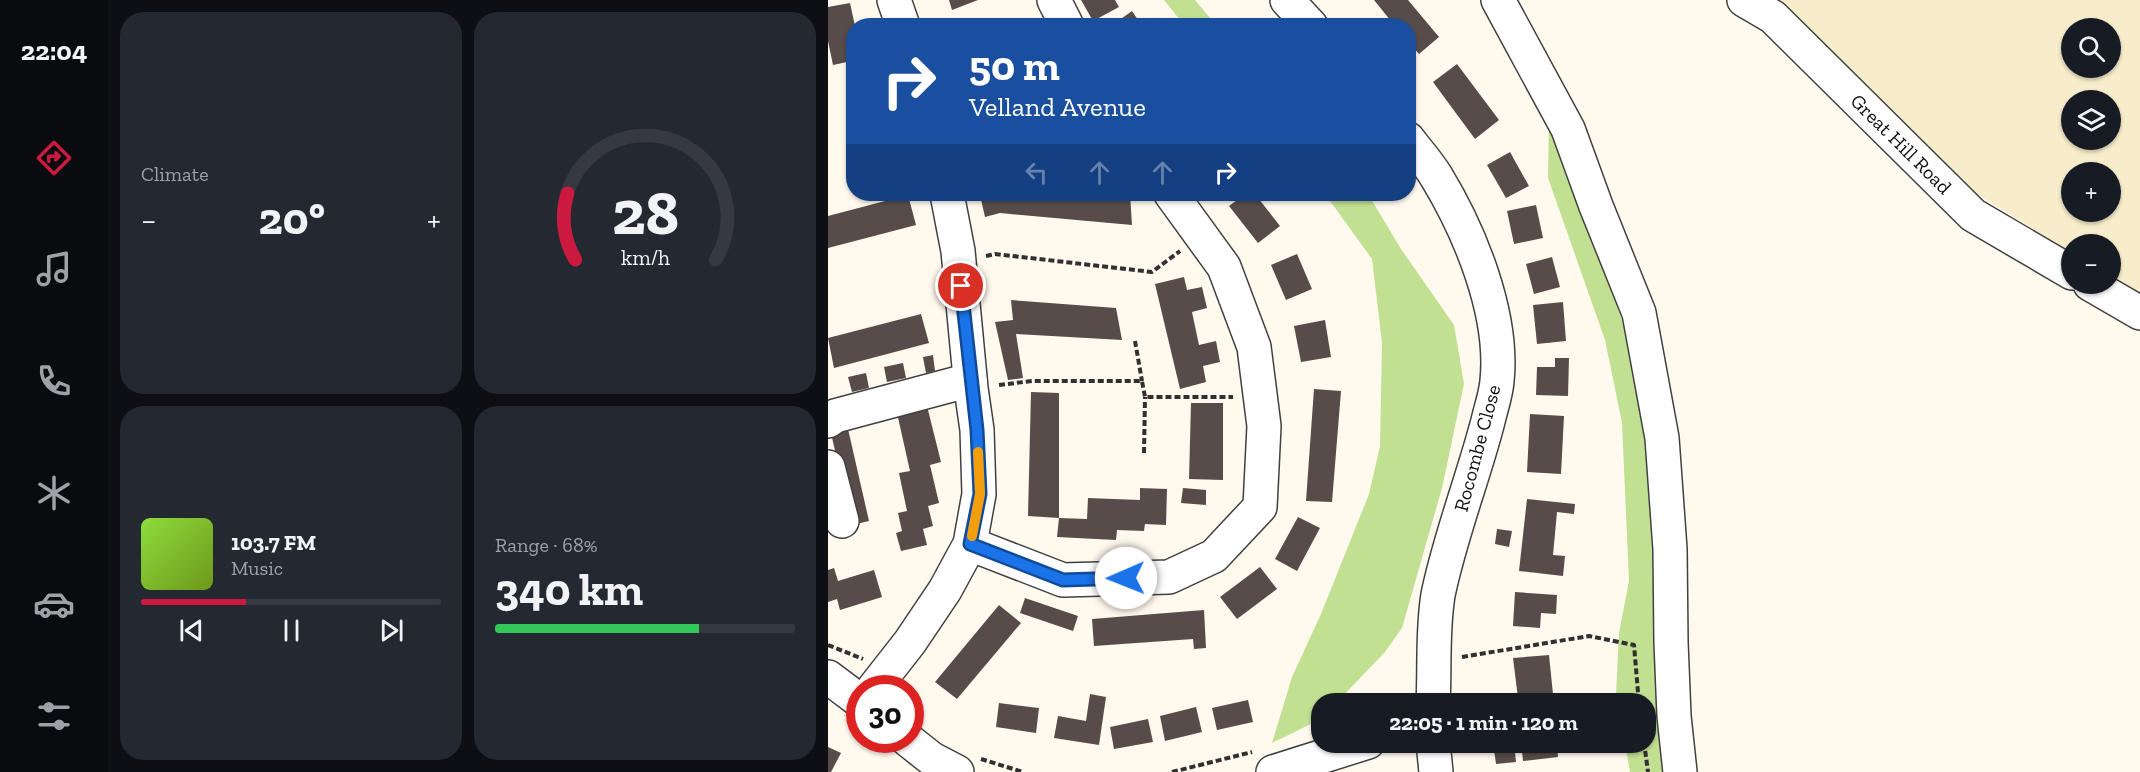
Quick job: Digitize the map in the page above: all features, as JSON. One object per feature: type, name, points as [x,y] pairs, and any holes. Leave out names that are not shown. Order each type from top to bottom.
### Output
[{"type":"street","points":[[894,0],[900,18]]},
{"type":"street","points":[[1054,0],[1062,18]]},
{"type":"street","points":[[1287,0],[1304,18]]},
{"type":"street","points":[[1498,0],[1568,129],[1639,313],[1662,438],[1670,549],[1673,705],[1680,772]]},
{"type":"street","name":"Great Hill Road","points":[[1744,0],[1773,17],[1973,215],[2061,267]]},
{"type":"street","name":"Rocombe Close","points":[[1416,150],[1435,175],[1478,258],[1493,318],[1498,357],[1497,382],[1481,449],[1456,524],[1439,594],[1433,631],[1434,693]]},
{"type":"street","points":[[884,675],[945,590],[970,544],[980,494],[977,430],[959,262],[948,201]]},
{"type":"street","points":[[970,544],[1063,580],[1168,577],[1214,556],[1260,507],[1264,426],[1254,347],[1224,267],[1176,201]]},
{"type":"street","points":[[2107,294],[2140,313]]},
{"type":"street","points":[[828,421],[835,416],[971,384]]},
{"type":"street","points":[[828,467],[842,521]]},
{"type":"street","points":[[828,677],[846,690]]},
{"type":"street","points":[[924,753],[957,772]]},
{"type":"street","points":[[1266,761],[1311,753]]},
{"type":"street","points":[[1434,753],[1436,772]]},
{"type":"path","points":[[959,262],[995,255],[1152,272],[1201,237]]},
{"type":"path","points":[[1135,341],[1145,397],[1144,453]]},
{"type":"path","points":[[971,384],[1032,381],[1142,381]]},
{"type":"path","points":[[1145,397],[1261,396]]},
{"type":"path","points":[[1435,660],[1589,636],[1634,645],[1638,693]]},
{"type":"path","points":[[828,645],[853,654],[875,675]]},
{"type":"path","points":[[1645,753],[1648,772]]},
{"type":"path","points":[[1172,772],[1266,761]]},
{"type":"shaded area","points":[[1769,0],[2140,0],[2140,294],[2121,282],[2121,234],[2061,234],[2061,246],[1963,185]]},
{"type":"green space","points":[[1164,0],[1195,0],[1210,18],[1178,18]]},
{"type":"green space","points":[[1549,123],[1624,325],[1648,435],[1667,772],[1630,772],[1627,753],[1656,753],[1656,693],[1616,693],[1619,633],[1629,581],[1622,423],[1605,340],[1548,178]]},
{"type":"green space","points":[[1330,201],[1372,201],[1401,249],[1454,325],[1464,384],[1442,488],[1402,628],[1385,652],[1346,693],[1311,693],[1311,724],[1272,743],[1292,677],[1321,614],[1369,494],[1380,446],[1382,343],[1372,259]]},
{"type":"building","points":[[949,0],[978,0],[952,10]]},
{"type":"building","points":[[1081,0],[1115,0],[1119,7],[1099,18],[1091,18]]},
{"type":"building","points":[[1374,0],[1408,0],[1439,37],[1419,54],[1416,50],[1416,18],[1389,18]]},
{"type":"building","points":[[850,3],[853,18],[846,18],[846,62],[833,65],[828,41],[828,7]]},
{"type":"building","points":[[1132,11],[1137,18],[1122,18]]},
{"type":"building","points":[[1457,64],[1499,120],[1475,139],[1433,82]]},
{"type":"building","points":[[1510,152],[1529,186],[1506,198],[1487,165]]},
{"type":"building","points":[[885,201],[910,201],[916,225],[828,248],[828,216]]},
{"type":"building","points":[[981,201],[1130,201],[1132,225],[1000,213],[985,217]]},
{"type":"building","points":[[1236,201],[1260,201],[1280,226],[1258,243],[1229,206]]},
{"type":"building","points":[[1536,205],[1543,238],[1514,244],[1507,211]]},
{"type":"building","points":[[1297,254],[1312,289],[1286,300],[1271,265]]},
{"type":"building","points":[[1552,257],[1560,287],[1534,294],[1526,264]]},
{"type":"building","points":[[1184,277],[1187,290],[1202,287],[1207,308],[1192,312],[1199,345],[1216,341],[1220,362],[1203,366],[1206,382],[1180,389],[1155,284]]},
{"type":"building","points":[[1011,300],[1116,308],[1122,340],[1016,334],[1023,378],[1008,380],[995,322],[1013,320]]},
{"type":"building","points":[[1563,302],[1566,341],[1537,344],[1533,305]]},
{"type":"building","points":[[921,314],[929,343],[834,368],[828,338]]},
{"type":"building","points":[[1325,320],[1331,357],[1301,362],[1294,326]]},
{"type":"building","points":[[933,355],[935,371],[926,373],[923,357]]},
{"type":"building","points":[[1555,358],[1569,358],[1568,396],[1536,395],[1537,367],[1555,367]]},
{"type":"building","points":[[903,363],[906,378],[887,382],[884,367]]},
{"type":"building","points":[[866,373],[869,388],[852,392],[848,377]]},
{"type":"building","points":[[1314,389],[1341,391],[1332,502],[1306,501]]},
{"type":"building","points":[[1031,392],[1059,393],[1059,518],[1028,516]]},
{"type":"building","points":[[1191,403],[1223,403],[1223,480],[1189,479]]},
{"type":"building","points":[[927,406],[941,462],[930,465],[939,503],[928,506],[933,526],[923,529],[927,545],[901,551],[896,533],[902,531],[898,513],[907,511],[899,473],[910,471],[897,413]]},
{"type":"building","points":[[1530,414],[1564,416],[1561,474],[1527,472]]},
{"type":"building","points":[[848,429],[869,521],[852,525],[831,433]]},
{"type":"building","points":[[1140,488],[1167,489],[1166,525],[1145,524],[1144,531],[1117,530],[1116,540],[1057,537],[1059,518],[1087,519],[1088,498],[1140,500]]},
{"type":"building","points":[[1183,488],[1206,490],[1206,505],[1181,503]]},
{"type":"building","points":[[1527,499],[1575,504],[1574,514],[1557,512],[1553,555],[1565,556],[1563,576],[1519,571]]},
{"type":"building","points":[[1298,517],[1320,528],[1297,571],[1275,559]]},
{"type":"building","points":[[1497,529],[1512,531],[1509,547],[1495,544]]},
{"type":"building","points":[[1260,567],[1277,589],[1237,619],[1220,597]]},
{"type":"building","points":[[834,568],[838,581],[874,570],[882,597],[840,610],[837,599],[828,602],[828,570]]},
{"type":"building","points":[[1515,592],[1557,595],[1556,614],[1541,613],[1540,628],[1513,626]]},
{"type":"building","points":[[1025,598],[1078,616],[1073,631],[1020,613]]},
{"type":"building","points":[[999,605],[1021,623],[957,699],[935,682]]},
{"type":"building","points":[[1204,610],[1206,648],[1194,649],[1193,639],[1094,646],[1092,619]]},
{"type":"building","points":[[1549,655],[1553,693],[1517,693],[1513,658]]},
{"type":"building","points":[[1090,694],[1106,697],[1099,745],[1054,738],[1058,716],[1086,721]]},
{"type":"building","points":[[1248,700],[1253,722],[1217,730],[1212,708]]},
{"type":"building","points":[[999,703],[1039,708],[1036,733],[996,727]]},
{"type":"building","points":[[1196,707],[1202,732],[1165,741],[1160,716]]},
{"type":"building","points":[[1148,719],[1153,742],[1114,749],[1110,727]]},
{"type":"building","points":[[828,747],[841,753],[831,772],[828,772]]},
{"type":"building","points":[[1494,753],[1515,753],[1516,762],[1496,764]]},
{"type":"building","points":[[1522,753],[1558,753],[1558,757],[1523,761]]},
{"type":"slow traffic","points":[[972,536],[980,494],[978,452]]},
{"type":"route","points":[[961,286],[977,430],[980,494],[970,544],[1063,580],[1126,578]]}]
